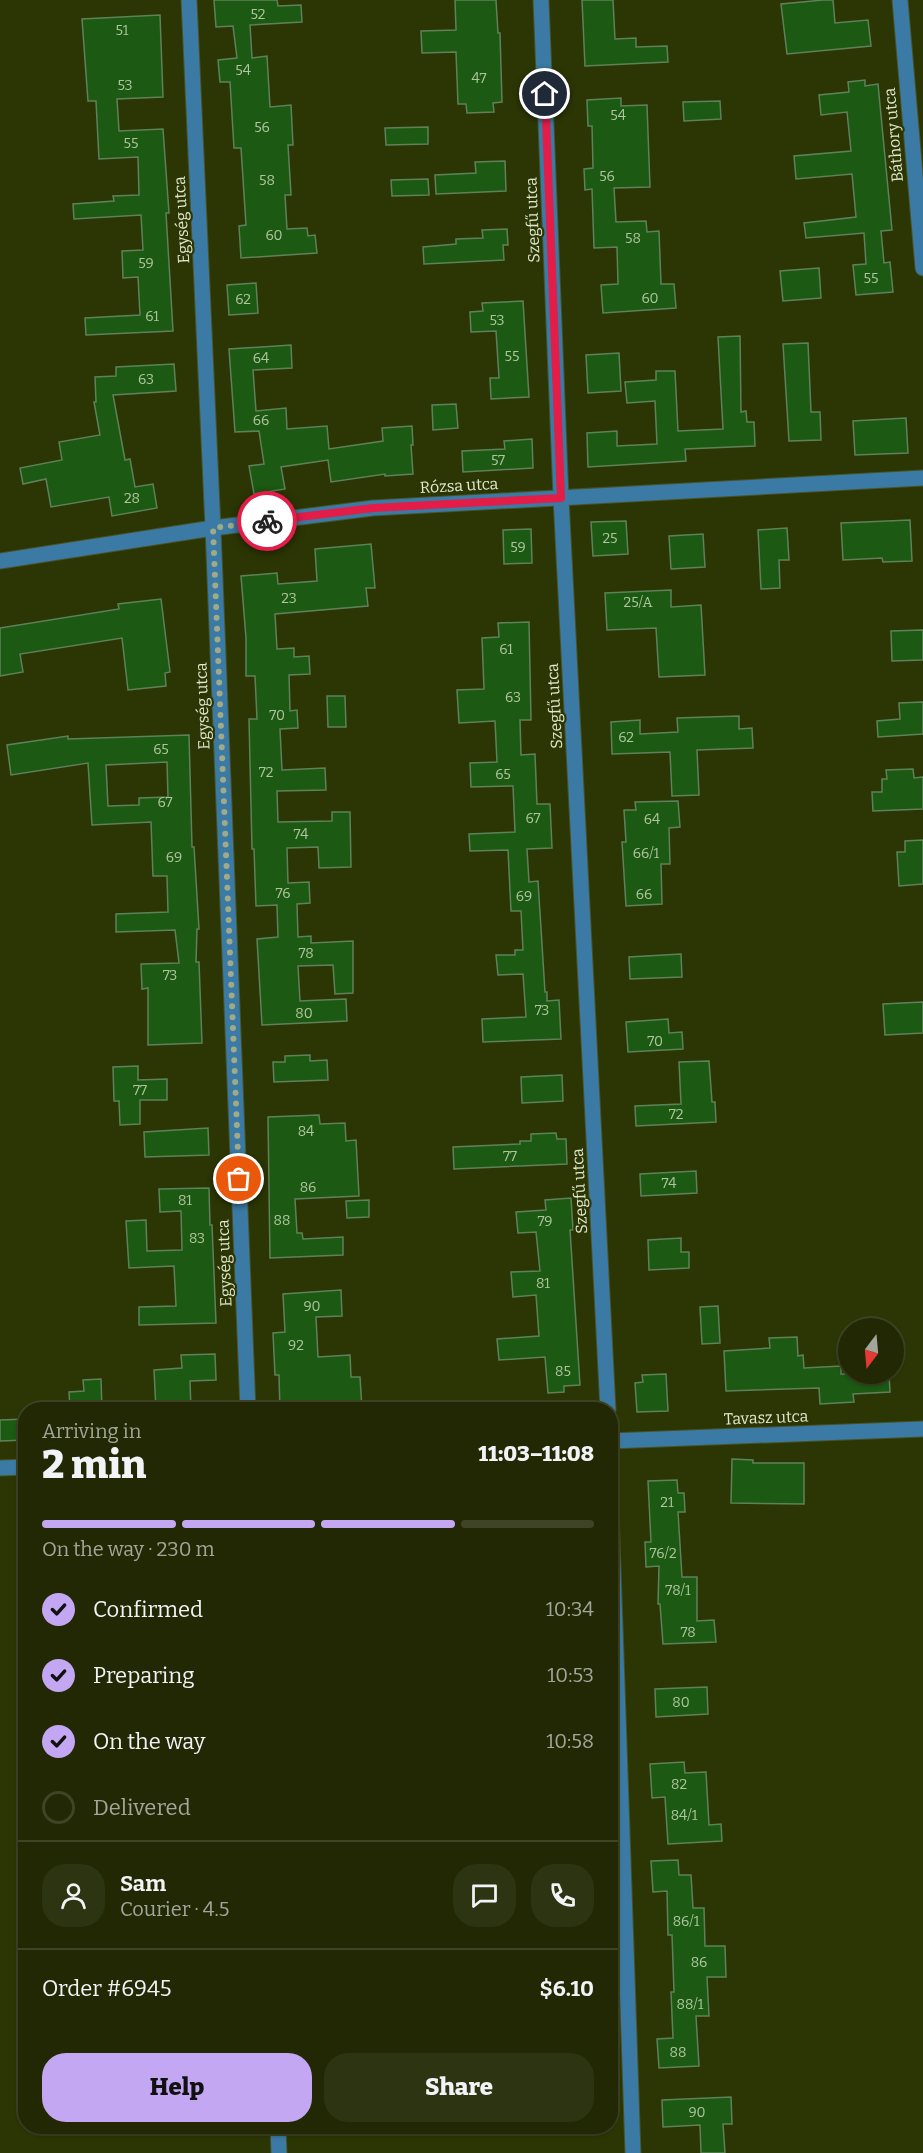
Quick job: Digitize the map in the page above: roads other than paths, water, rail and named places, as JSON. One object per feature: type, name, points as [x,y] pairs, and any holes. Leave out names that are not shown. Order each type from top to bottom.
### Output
[{"type":"street","name":"Egység utca","points":[[189,0],[213,528],[248,1402]]},
{"type":"street","name":"Szegfű utca","points":[[541,0],[561,498],[608,1402]]},
{"type":"street","name":"Báthory utca","points":[[900,0],[923,268]]},
{"type":"street","name":"Rózsa utca","points":[[0,561],[213,528],[373,508],[923,478]]},
{"type":"street","name":"Tavasz utca","points":[[618,1441],[923,1429]]},
{"type":"street","points":[[0,1468],[18,1467]]},
{"type":"street","points":[[618,1714],[633,2153]]},
{"type":"street","points":[[278,2134],[279,2153]]}]
